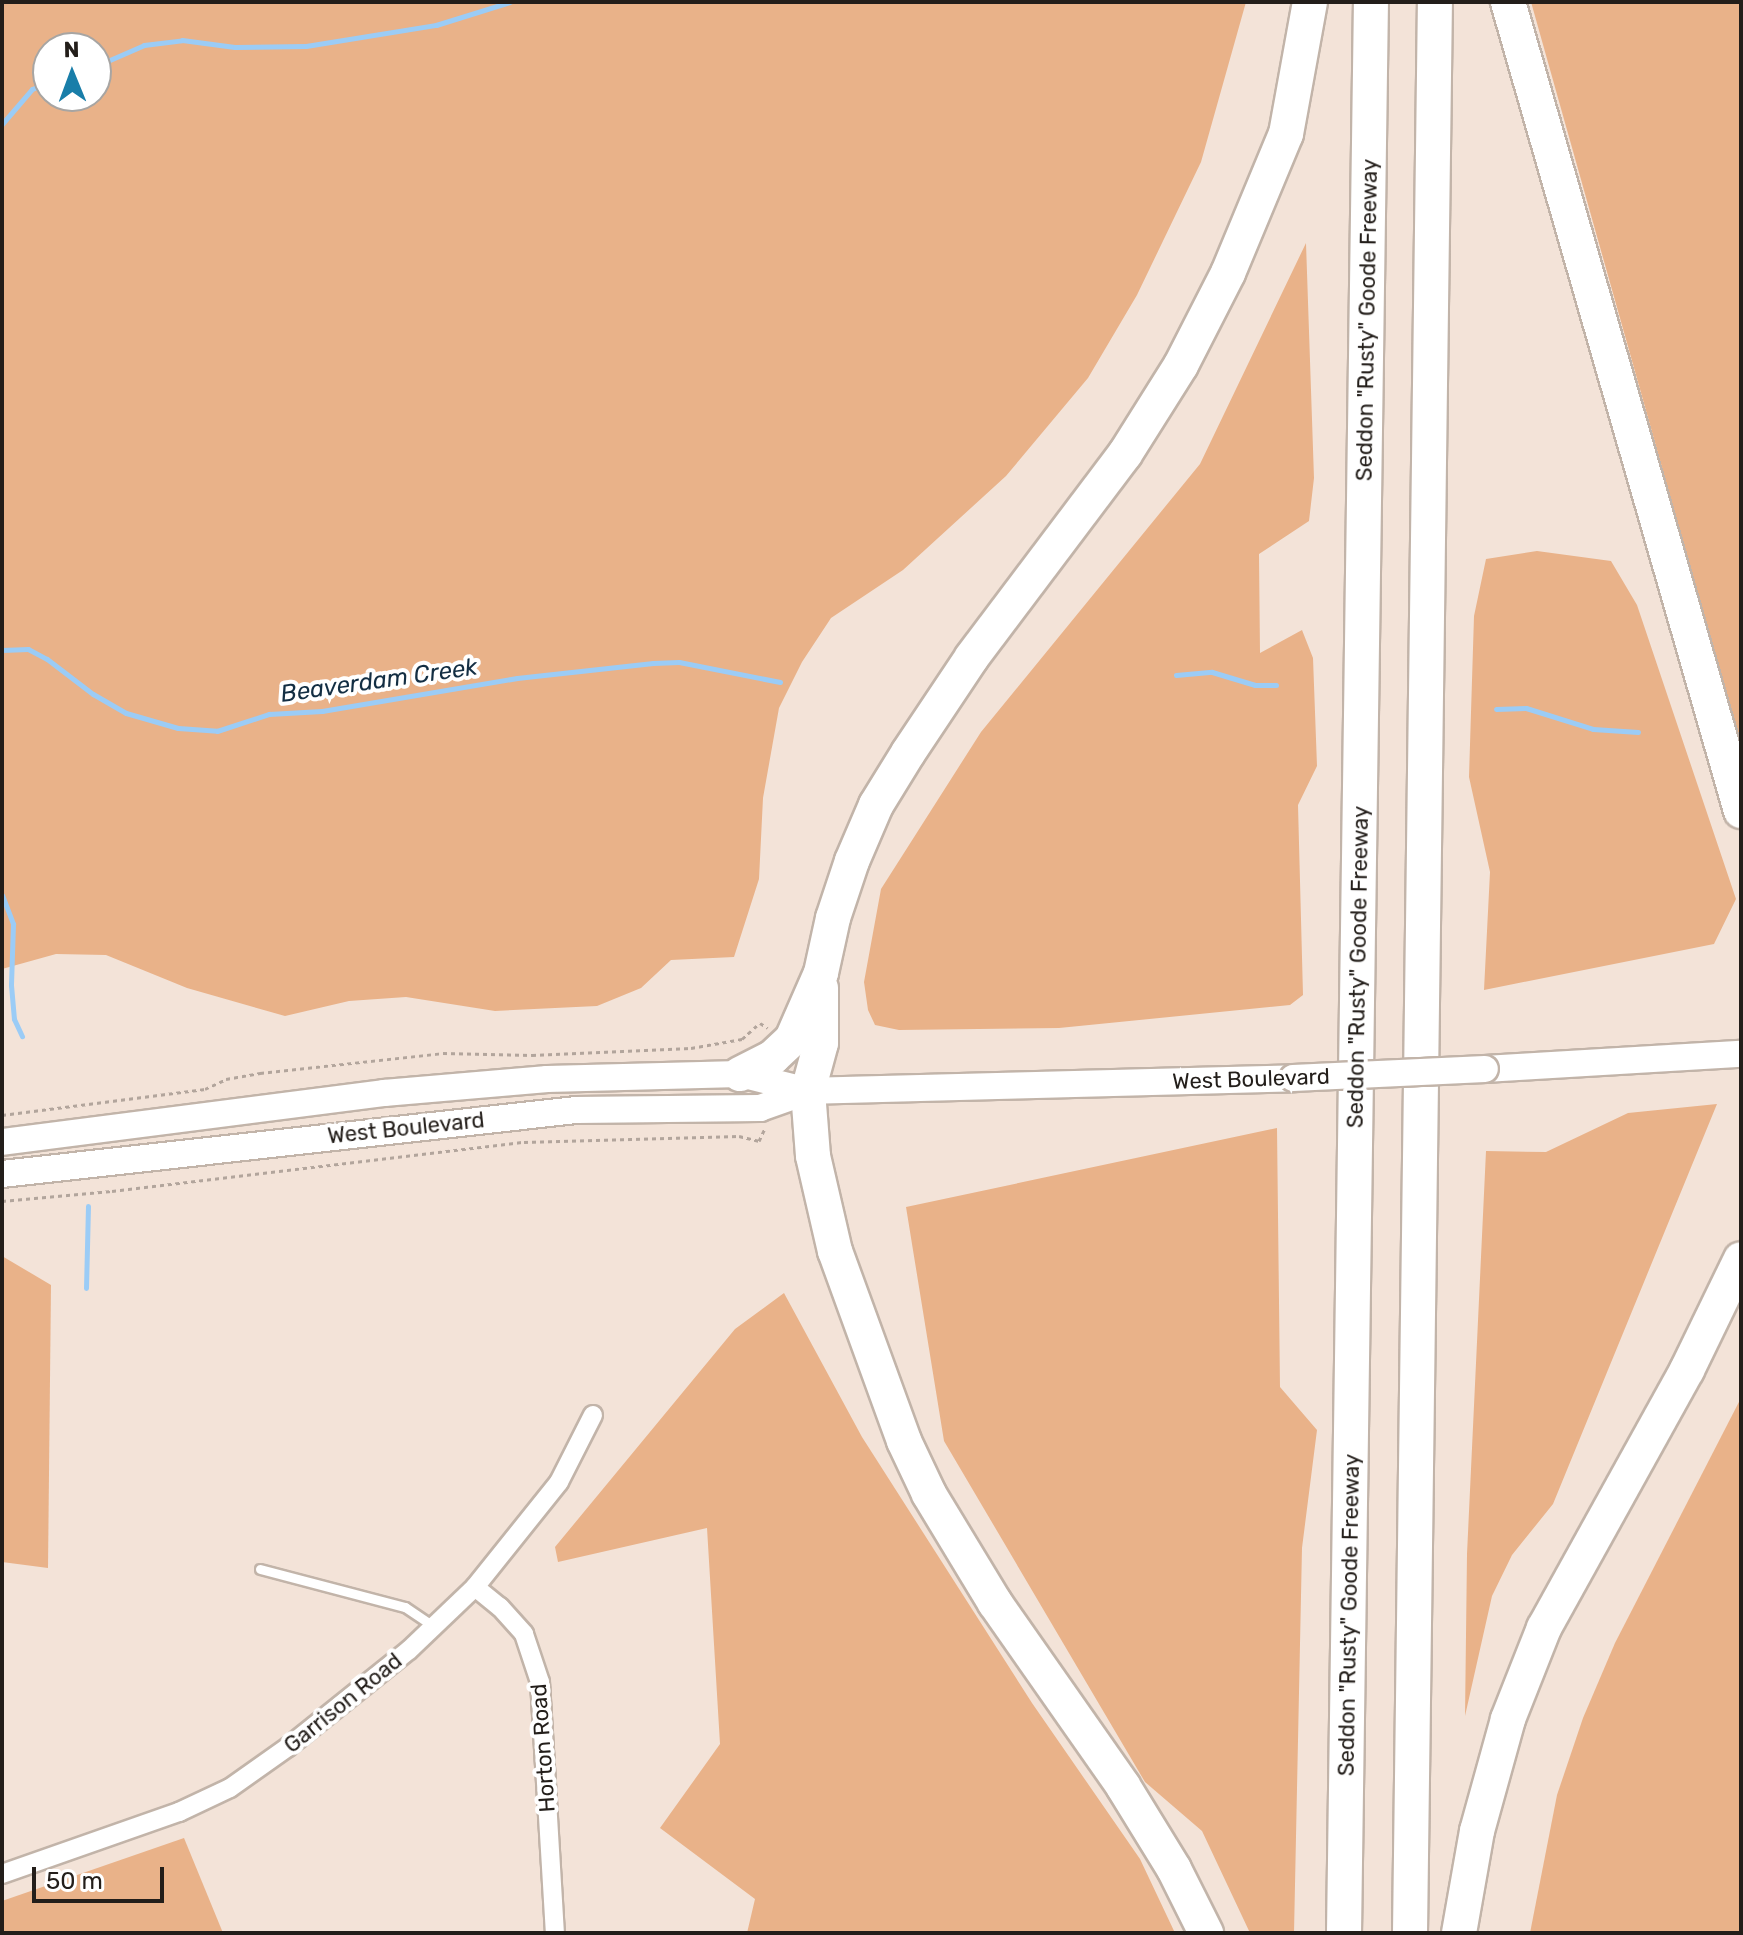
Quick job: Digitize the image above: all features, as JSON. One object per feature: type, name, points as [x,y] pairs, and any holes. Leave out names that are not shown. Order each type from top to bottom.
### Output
[{"type":"highway","points":[[740,1074],[773,1057],[792,1039],[821,973],[833,918],[876,805],[948,691],[1125,454],[1181,365],[1228,273],[1286,134],[1310,2]]},
{"type":"highway","name":"Seddon \"Rusty\" Goode Freeway","points":[[1344,1933],[1371,2]]},
{"type":"highway","points":[[1410,1933],[1435,2]]},
{"type":"highway","points":[[1508,2],[1741,811]]},
{"type":"highway","points":[[821,973],[821,1043],[808,1091],[813,1156],[835,1251],[904,1441],[929,1494],[995,1603],[1123,1786],[1174,1869],[1206,1933]]},
{"type":"highway","points":[[1459,1933],[1477,1831],[1488,1789],[1508,1719],[1544,1628],[1687,1370],[1741,1259]]},
{"type":"street","name":"West Boulevard","points":[[2,1142],[281,1105],[534,1080],[740,1074],[808,1091],[1293,1078],[1741,1054]]},
{"type":"street","points":[[282,1141],[289,1129],[315,1119],[458,1102],[534,1080]]},
{"type":"street","name":"West Boulevard","points":[[2,1174],[576,1110],[760,1108],[808,1091]]},
{"type":"street","points":[[124,1160],[180,1138],[262,1127],[273,1121],[281,1105]]},
{"type":"street","name":"Garrison Road","points":[[2,1874],[179,1812],[230,1788],[288,1747],[435,1627],[475,1587],[559,1482],[593,1415]]},
{"type":"street","name":"Horton Road","points":[[475,1587],[500,1607],[524,1634],[540,1682],[555,1933]]},
{"type":"lane","points":[[260,1569],[405,1607],[435,1627]]},
{"type":"path","points":[[2,1115],[205,1089],[226,1079],[260,1073],[443,1053],[661,1050],[742,1039],[760,1023],[774,1032]]},
{"type":"path","points":[[2,1201],[539,1141],[739,1136],[759,1141],[765,1127]]},
{"type":"shaded area","points":[[2,2],[1246,2],[1201,162],[1137,295],[1088,378],[1006,476],[903,570],[831,618],[802,662],[779,708],[763,798],[759,879],[734,957],[671,960],[641,988],[597,1006],[495,1011],[406,997],[349,1001],[285,1016],[187,988],[106,955],[56,954],[2,969]]},
{"type":"shaded area","points":[[1531,2],[1741,2],[1741,748]]},
{"type":"shaded area","points":[[1306,243],[1314,478],[1309,521],[1259,554],[1260,653],[1302,630],[1313,658],[1317,766],[1298,805],[1303,995],[1290,1005],[1059,1028],[899,1030],[875,1025],[868,1010],[864,982],[881,889],[981,732],[1200,464]]},
{"type":"shaded area","points":[[1537,551],[1611,561],[1637,605],[1736,899],[1714,944],[1484,990],[1490,872],[1469,777],[1474,616],[1486,559]]},
{"type":"shaded area","points":[[1717,1104],[1553,1504],[1512,1555],[1492,1596],[1465,1716],[1467,1554],[1486,1151],[1546,1152],[1628,1113]]},
{"type":"shaded area","points":[[1277,1128],[1280,1387],[1317,1430],[1302,1548],[1294,1933],[1250,1933],[1202,1831],[1145,1782],[944,1441],[906,1207]]},
{"type":"shaded area","points":[[2,1256],[51,1285],[48,1568],[2,1562]]},
{"type":"shaded area","points":[[784,1293],[862,1437],[1032,1703],[1140,1859],[1175,1933],[747,1933],[755,1899],[660,1828],[720,1744],[707,1528],[558,1562],[555,1547],[735,1329]]},
{"type":"shaded area","points":[[1741,1398],[1741,1933],[1530,1933],[1557,1795],[1583,1718],[1615,1643]]},
{"type":"shaded area","points":[[184,1838],[223,1933],[2,1933],[2,1901]]},
{"type":"waterway","points":[[112,59],[144,45],[182,40],[235,47],[306,46],[436,25],[510,2]]},
{"type":"waterway","points":[[2,124],[32,89]]},
{"type":"waterway","name":"Beaverdam Creek","points":[[2,650],[28,649],[126,713],[178,728],[217,731],[269,714],[322,711],[517,678],[653,663],[679,662],[780,682]]},
{"type":"waterway","name":"Beaverdam Creek","points":[[1176,675],[1212,672],[1255,685],[1276,685]]},
{"type":"waterway","name":"Beaverdam Creek","points":[[1496,709],[1526,708],[1593,729],[1638,732]]},
{"type":"waterway","points":[[2,895],[13,924],[11,985],[14,1019],[22,1036]]},
{"type":"waterway","points":[[86,1288],[88,1206]]}]
